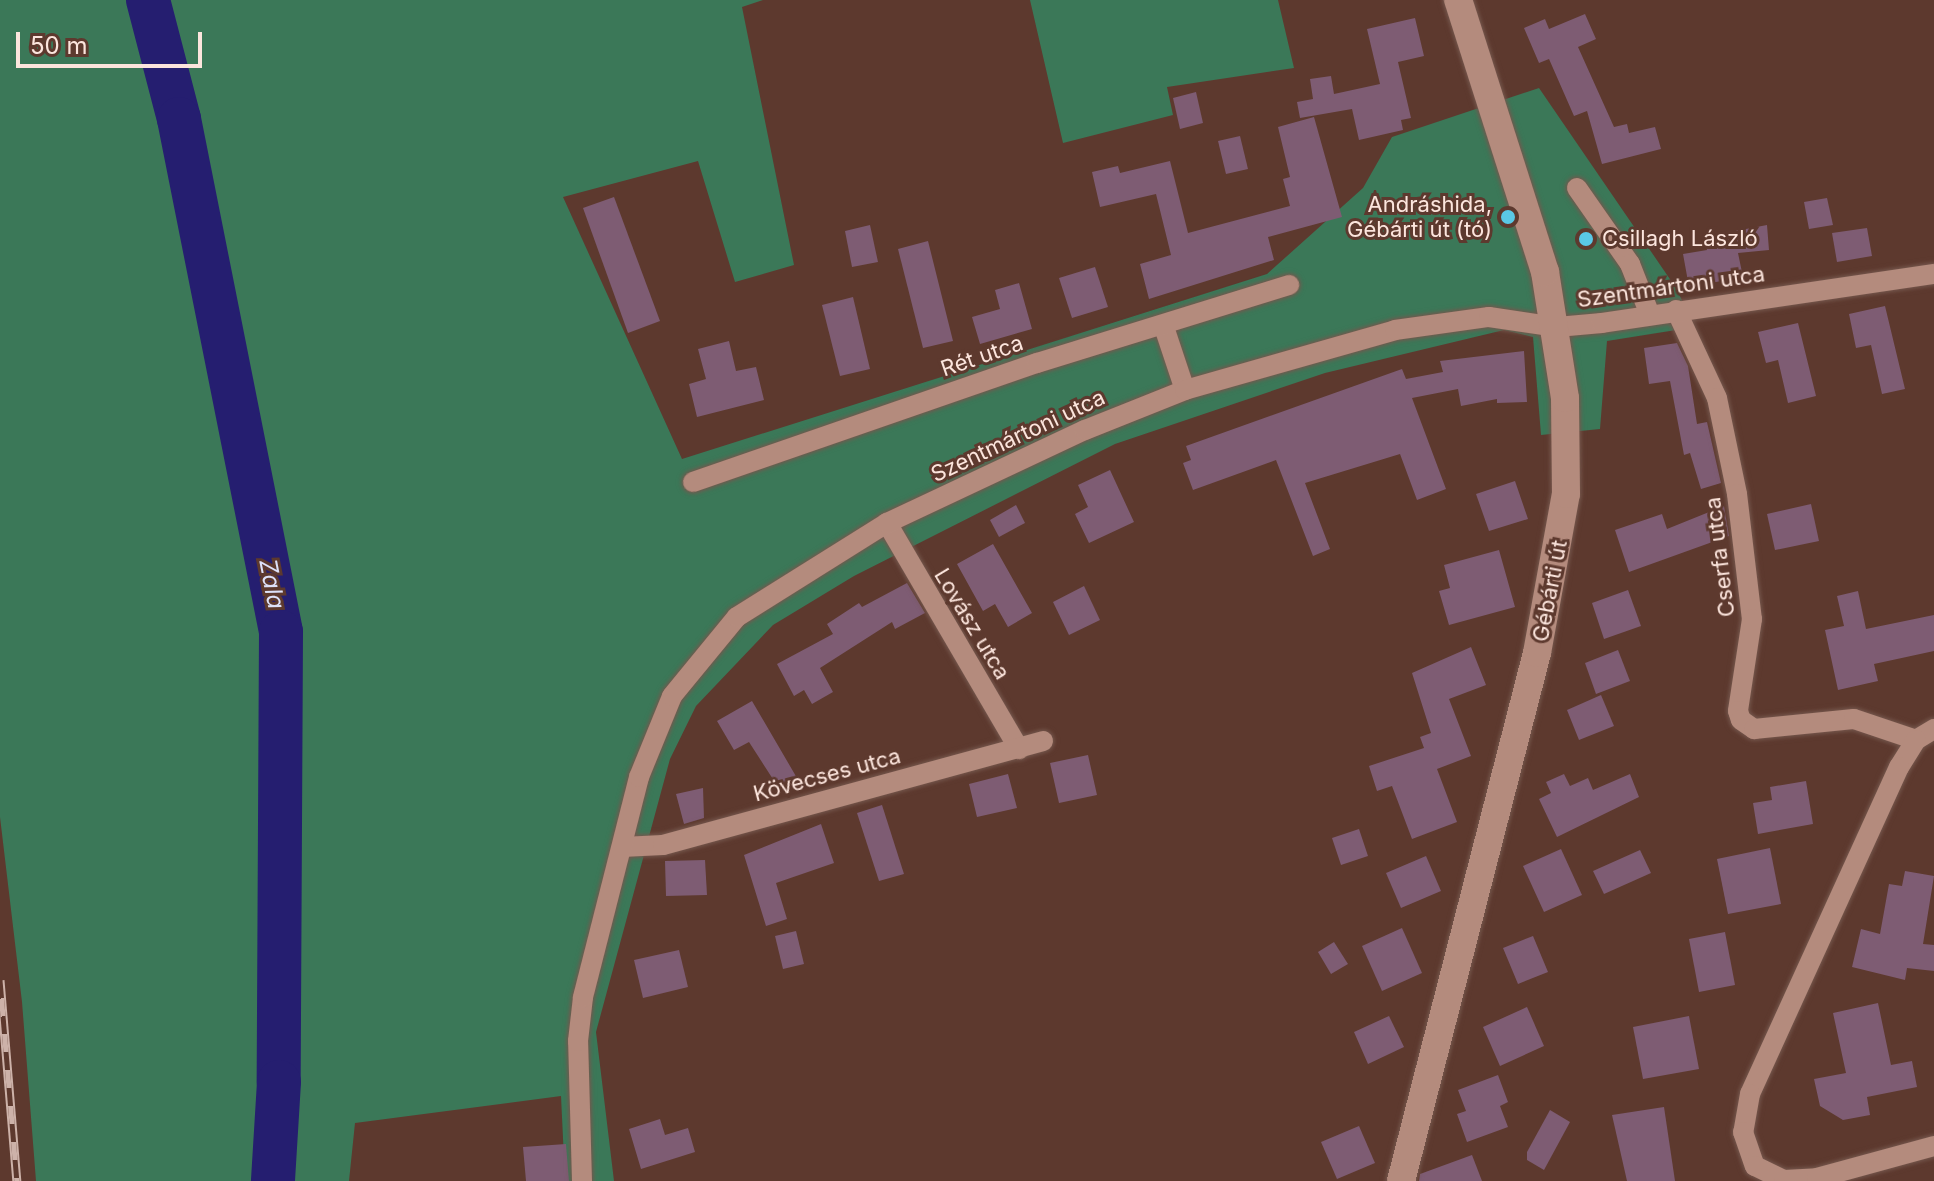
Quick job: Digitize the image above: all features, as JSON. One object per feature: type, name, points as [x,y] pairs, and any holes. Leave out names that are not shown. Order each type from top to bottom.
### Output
[{"type":"main road","name":"Gébárti út","points":[[1401,1181],[1554,583],[1566,494],[1565,398],[1557,327],[1527,203],[1458,0]]},
{"type":"street","points":[[1577,188],[1630,264],[1650,315]]},
{"type":"street","name":"Szentmártoni utca","points":[[582,1181],[581,1012],[622,847],[658,726],[699,658],[737,617],[887,523],[1085,430],[1185,390],[1425,324],[1489,317],[1557,327],[1934,274]]},
{"type":"street","name":"Rét utca","points":[[693,482],[1037,363],[1164,327],[1289,285]]},
{"type":"street","name":"Cserfa utca","points":[[1676,310],[1717,398],[1737,494],[1752,619],[1738,711],[1741,720],[1754,729],[1854,719],[1916,740]]},
{"type":"street","points":[[1164,327],[1185,390]]},
{"type":"street","name":"Lovász utca","points":[[887,523],[1019,749]]},
{"type":"street","points":[[1934,729],[1916,740],[1750,1094],[1743,1132],[1755,1166],[1771,1177],[1798,1181],[1934,1146]]},
{"type":"street","name":"Kövecses utca","points":[[622,847],[663,845],[1043,741]]},
{"type":"green space","points":[[0,0],[763,0],[742,7],[794,265],[735,282],[698,161],[563,197],[682,459],[1267,274],[1363,188],[1392,137],[1539,88],[1676,288],[1695,327],[1607,341],[1600,429],[1541,435],[1533,337],[1504,330],[1325,373],[1115,444],[854,576],[773,625],[696,706],[670,759],[596,1032],[614,1181],[565,1181],[561,1096],[355,1123],[349,1181],[36,1181],[22,1002],[0,817]]},
{"type":"green space","points":[[1030,0],[1278,0],[1294,68],[1167,87],[1173,115],[1063,143]]},
{"type":"building","points":[[1585,14],[1596,39],[1578,47],[1614,127],[1627,124],[1629,133],[1655,127],[1661,149],[1602,164],[1587,111],[1574,116],[1549,59],[1539,63],[1524,28],[1545,19],[1549,29]]},
{"type":"building","points":[[1415,18],[1424,56],[1398,62],[1411,118],[1401,120],[1403,130],[1359,140],[1352,109],[1300,118],[1297,102],[1313,99],[1310,79],[1331,76],[1334,94],[1380,84],[1367,29]]},
{"type":"building","points":[[1196,92],[1203,123],[1180,129],[1173,98]]},
{"type":"building","points":[[1314,117],[1342,217],[1268,237],[1274,260],[1149,299],[1140,264],[1171,255],[1156,194],[1100,207],[1092,172],[1118,166],[1120,173],[1170,161],[1188,233],[1290,206],[1283,179],[1290,177],[1278,127]]},
{"type":"building","points":[[1240,136],[1248,169],[1226,174],[1218,141]]},
{"type":"building","points":[[614,197],[660,321],[628,333],[583,208]]},
{"type":"building","points":[[1827,198],[1833,225],[1809,229],[1804,202]]},
{"type":"building","points":[[870,225],[878,262],[852,267],[845,231]]},
{"type":"building","points":[[1767,225],[1769,250],[1738,253],[1743,277],[1689,287],[1683,254],[1707,250],[1704,237]]},
{"type":"building","points":[[1867,228],[1872,256],[1837,262],[1832,233]]},
{"type":"building","points":[[928,241],[953,341],[923,348],[898,249]]},
{"type":"building","points":[[1095,267],[1108,307],[1072,318],[1059,278]]},
{"type":"building","points":[[1019,283],[1032,329],[980,344],[972,317],[1000,309],[995,290]]},
{"type":"building","points":[[853,297],[870,369],[840,376],[822,305]]},
{"type":"building","points":[[1885,306],[1905,389],[1882,394],[1871,345],[1856,348],[1849,314]]},
{"type":"building","points":[[1798,323],[1816,396],[1788,403],[1778,360],[1766,363],[1758,332]]},
{"type":"building","points":[[729,341],[736,371],[756,367],[764,400],[697,417],[689,384],[706,379],[698,349]]},
{"type":"building","points":[[1677,343],[1688,366],[1697,424],[1707,422],[1721,483],[1701,489],[1690,453],[1684,455],[1670,381],[1649,384],[1644,348]]},
{"type":"building","points":[[1524,351],[1527,402],[1497,403],[1497,399],[1461,406],[1458,389],[1412,398],[1446,489],[1417,500],[1400,454],[1305,483],[1330,549],[1313,556],[1276,460],[1193,490],[1183,463],[1191,460],[1186,446],[1402,369],[1406,379],[1443,372],[1440,361]]},
{"type":"building","points":[[1110,470],[1134,522],[1089,543],[1075,514],[1088,507],[1078,485]]},
{"type":"building","points":[[1515,481],[1528,519],[1489,531],[1476,494]]},
{"type":"building","points":[[1811,504],[1819,541],[1775,550],[1767,514]]},
{"type":"building","points":[[1016,505],[1025,523],[999,537],[990,520]]},
{"type":"building","points":[[1724,506],[1729,536],[1629,572],[1615,530],[1662,514],[1667,529]]},
{"type":"building","points":[[993,544],[1032,613],[1008,627],[995,604],[983,611],[957,564]]},
{"type":"building","points":[[1499,550],[1515,607],[1449,625],[1439,591],[1450,588],[1444,565]]},
{"type":"building","points":[[907,583],[925,613],[895,629],[892,622],[820,668],[833,692],[812,704],[804,690],[794,696],[777,664],[833,634],[827,624],[859,603],[862,607]]},
{"type":"building","points":[[1084,586],[1100,620],[1069,635],[1053,602]]},
{"type":"building","points":[[1628,590],[1641,626],[1604,639],[1592,603]]},
{"type":"building","points":[[1858,591],[1866,629],[1934,615],[1934,651],[1874,664],[1878,681],[1838,690],[1825,630],[1844,626],[1837,596]]},
{"type":"building","points":[[1471,647],[1486,685],[1449,699],[1471,756],[1437,769],[1457,822],[1412,839],[1392,786],[1377,791],[1369,766],[1424,748],[1420,737],[1431,733],[1412,673]]},
{"type":"building","points":[[1618,650],[1630,681],[1596,694],[1585,663]]},
{"type":"building","points":[[1601,695],[1614,726],[1579,740],[1567,710]]},
{"type":"building","points":[[752,701],[797,778],[780,790],[749,742],[734,750],[717,721]]},
{"type":"building","points":[[1088,755],[1097,795],[1059,803],[1050,763]]},
{"type":"building","points":[[1008,774],[1017,808],[977,817],[969,784]]},
{"type":"building","points":[[1564,774],[1570,786],[1588,778],[1593,790],[1630,774],[1639,797],[1557,837],[1539,799],[1551,793],[1546,782]]},
{"type":"building","points":[[1806,781],[1813,824],[1758,834],[1753,803],[1772,800],[1770,787]]},
{"type":"building","points":[[703,788],[704,818],[684,824],[676,794]]},
{"type":"building","points":[[882,805],[904,874],[879,881],[857,813]]},
{"type":"building","points":[[821,824],[834,863],[776,883],[787,919],[766,926],[744,855]]},
{"type":"building","points":[[1359,829],[1368,856],[1341,865],[1332,838]]},
{"type":"building","points":[[1770,848],[1781,904],[1728,914],[1717,859]]},
{"type":"building","points":[[1561,849],[1582,895],[1544,912],[1523,866]]},
{"type":"building","points":[[1640,850],[1651,873],[1604,894],[1593,871]]},
{"type":"building","points":[[1426,856],[1441,891],[1401,908],[1386,873]]},
{"type":"building","points":[[705,860],[707,895],[666,896],[665,861]]},
{"type":"building","points":[[1905,871],[1934,876],[1923,944],[1934,945],[1934,971],[1907,968],[1905,980],[1852,967],[1861,929],[1880,934],[1889,884],[1902,886]]},
{"type":"building","points":[[1402,928],[1422,973],[1382,991],[1362,946]]},
{"type":"building","points":[[796,931],[804,964],[783,969],[775,936]]},
{"type":"building","points":[[1725,932],[1735,985],[1699,992],[1689,939]]},
{"type":"building","points":[[1533,936],[1548,972],[1518,984],[1503,948]]},
{"type":"building","points":[[1334,942],[1348,964],[1331,974],[1318,952]]},
{"type":"building","points":[[679,950],[688,987],[643,998],[634,960]]},
{"type":"building","points":[[1878,1003],[1891,1065],[1912,1061],[1917,1087],[1867,1097],[1870,1115],[1843,1120],[1820,1106],[1814,1079],[1846,1073],[1833,1013]]},
{"type":"building","points":[[1527,1007],[1544,1046],[1500,1066],[1483,1027]]},
{"type":"building","points":[[1389,1016],[1404,1047],[1368,1064],[1354,1032]]},
{"type":"building","points":[[1689,1016],[1699,1069],[1643,1079],[1633,1027]]},
{"type":"building","points":[[1498,1075],[1508,1102],[1500,1106],[1508,1127],[1467,1142],[1457,1114],[1466,1111],[1458,1090]]},
{"type":"building","points":[[1664,1107],[1675,1181],[1627,1181],[1612,1115]]},
{"type":"building","points":[[1550,1110],[1570,1122],[1544,1170],[1527,1160],[1527,1152]]},
{"type":"building","points":[[660,1119],[665,1135],[688,1128],[695,1152],[641,1169],[629,1129]]},
{"type":"building","points":[[1359,1126],[1375,1163],[1337,1179],[1321,1142]]},
{"type":"building","points":[[566,1144],[569,1181],[526,1181],[523,1147]]},
{"type":"building","points":[[1472,1155],[1482,1181],[1419,1181],[1420,1174]]},
{"type":"waterway","name":"Zala","points":[[148,0],[179,119],[281,632],[279,1082],[273,1181]]},
{"type":"railway","points":[[0,980],[17,1181]]},
{"type":"place","name":"Andráshida, Gébárti út (tó)","points":[[1508,217]]},
{"type":"place","name":"Csillagh László","points":[[1586,239]]}]
